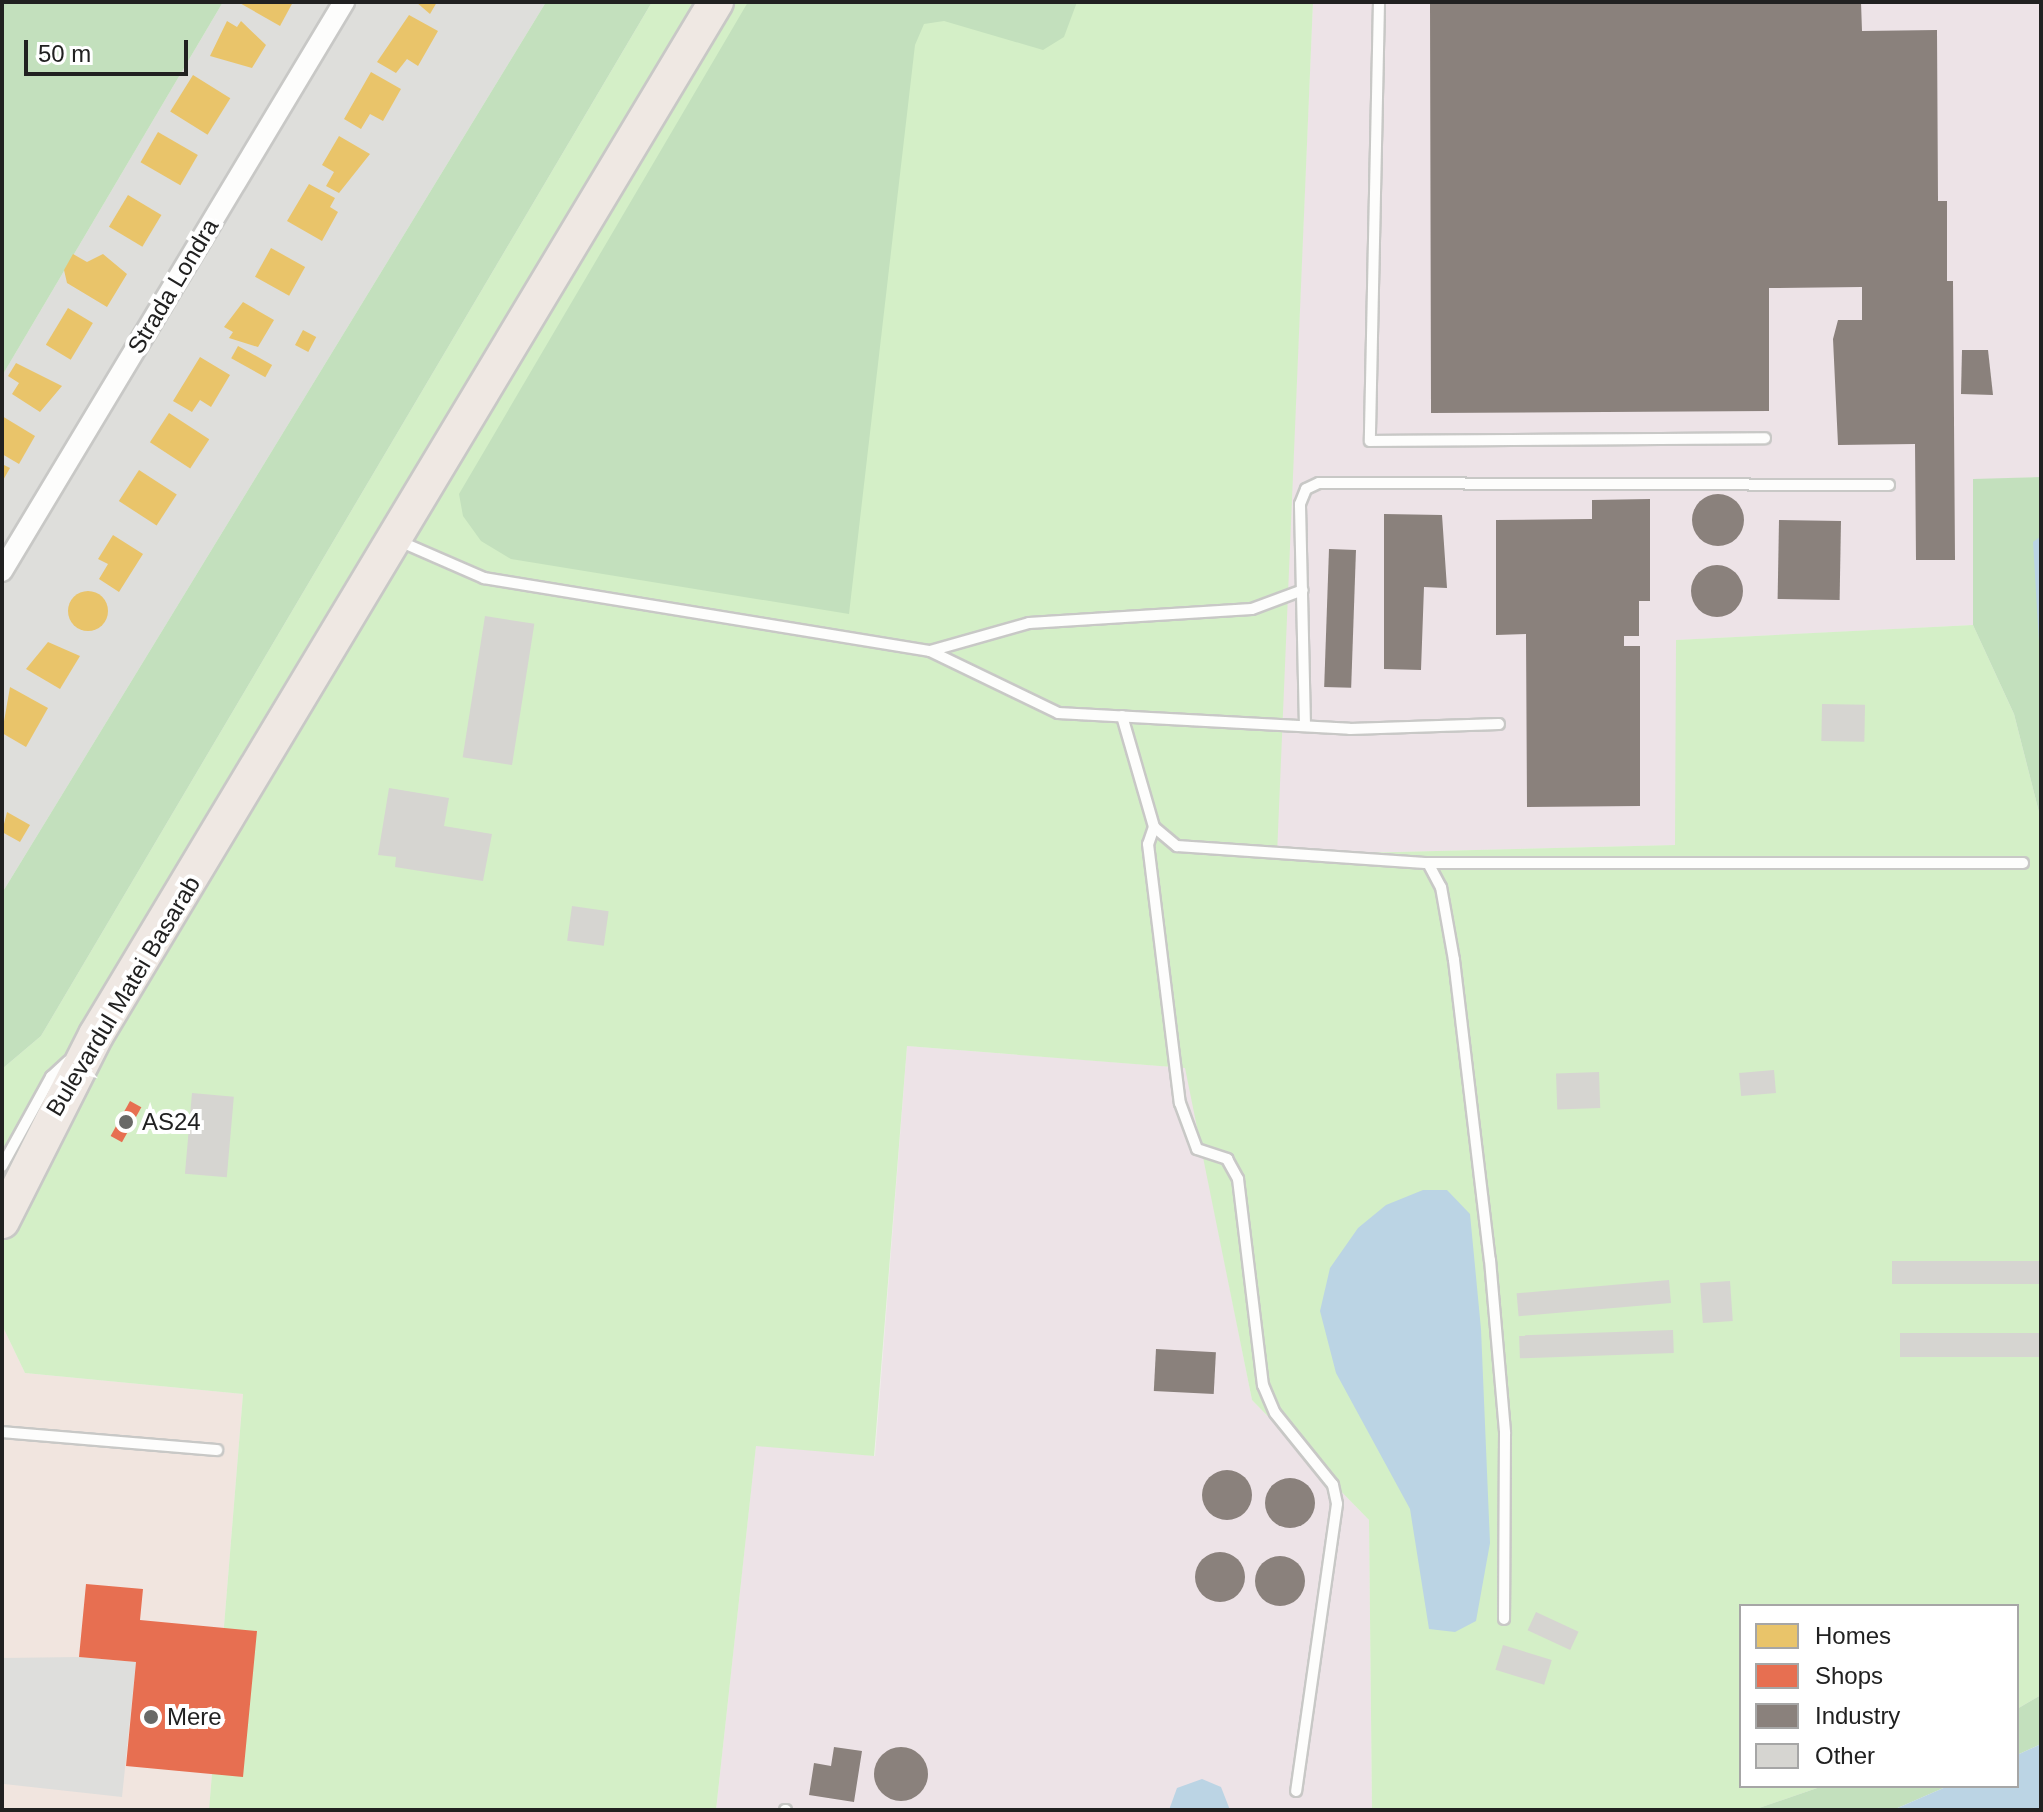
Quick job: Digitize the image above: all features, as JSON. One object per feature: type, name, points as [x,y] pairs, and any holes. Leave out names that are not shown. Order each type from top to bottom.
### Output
[{"type":"highway","name":"Bulevardul Matei Basarab","points":[[2,1221],[96,1035],[254,777],[393,538],[716,2]]},
{"type":"street","name":"Strada Londra","points":[[2,571],[344,2]]},
{"type":"lane","points":[[1379,2],[1370,441],[1765,438]]},
{"type":"lane","points":[[1305,726],[1300,504],[1306,489],[1334,480],[1889,485]]},
{"type":"lane","points":[[393,538],[484,578],[930,651],[1058,713],[1305,726],[1499,724]]},
{"type":"lane","points":[[930,651],[1029,623],[1252,609],[1303,590]]},
{"type":"lane","points":[[1122,716],[1154,827],[1177,846],[1428,863],[2023,863]]},
{"type":"lane","points":[[1154,827],[1148,844],[1180,1103],[1197,1149],[1227,1159],[1238,1179],[1263,1385],[1275,1413],[1333,1485],[1337,1504],[1296,1791]]},
{"type":"lane","points":[[1428,863],[1441,887],[1454,960],[1490,1260],[1505,1433],[1504,1619]]},
{"type":"lane","points":[[2,1166],[51,1077],[96,1035]]},
{"type":"lane","points":[[2,1432],[217,1450]]},
{"type":"shaded area","points":[[223,2],[546,2],[2,893],[2,376]]},
{"type":"shaded area","points":[[1313,2],[2041,2],[2041,477],[1974,480],[1973,625],[1677,640],[1676,845],[1276,855]]},
{"type":"shaded area","points":[[907,1046],[1186,1068],[1252,1400],[1369,1520],[1372,1810],[716,1810],[756,1445],[875,1456]]},
{"type":"shaded area","points":[[2,1325],[25,1373],[243,1394],[209,1810],[2,1810]]},
{"type":"shaded area","points":[[79,1657],[136,1662],[122,1797],[4,1784],[2,1658]]},
{"type":"green space","points":[[2,2],[223,2],[2,376]]},
{"type":"green space","points":[[546,2],[652,2],[41,1036],[2,1069],[2,893]]},
{"type":"green space","points":[[652,2],[1313,2],[1277,855],[1675,845],[1676,640],[1973,625],[2014,714],[2041,820],[2041,1695],[2019,1708],[2019,1604],[1739,1604],[1739,1788],[1817,1788],[1753,1810],[1372,1810],[1369,1520],[1252,1400],[1185,1068],[907,1046],[874,1456],[756,1446],[716,1810],[209,1810],[243,1394],[25,1373],[2,1325],[2,1069],[41,1036]]},
{"type":"green space","points":[[748,2],[1077,2],[1064,37],[1043,50],[944,21],[924,24],[915,45],[849,614],[511,559],[481,541],[463,516],[459,494]]},
{"type":"green space","points":[[2041,477],[2041,820],[2014,714],[1973,625],[1973,479]]},
{"type":"green space","points":[[2041,1695],[2041,1744],[2019,1754],[2019,1708]]},
{"type":"green space","points":[[1817,1788],[1943,1788],[1893,1810],[1753,1810]]},
{"type":"water","points":[[2041,536],[2041,676],[2033,542]]},
{"type":"water","points":[[1423,1190],[1447,1190],[1470,1214],[1481,1329],[1490,1543],[1476,1621],[1455,1632],[1429,1629],[1410,1509],[1336,1373],[1320,1311],[1330,1268],[1358,1228],[1386,1205]]},
{"type":"water","points":[[2041,1744],[2041,1810],[1893,1810],[1943,1788],[2019,1788],[2019,1754]]},
{"type":"water","points":[[1202,1779],[1221,1787],[1230,1810],[1169,1810],[1177,1788]]},
{"type":"building: Homes","points":[[238,2],[293,2],[280,26]]},
{"type":"building: Homes","points":[[416,2],[437,2],[430,14]]},
{"type":"building: Homes","points":[[409,15],[438,31],[418,66],[407,59],[396,73],[377,62]]},
{"type":"building: Homes","points":[[227,21],[237,27],[241,21],[266,45],[252,68],[210,56]]},
{"type":"building: Homes","points":[[371,72],[401,89],[383,121],[370,114],[361,129],[344,119]]},
{"type":"building: Homes","points":[[193,75],[230,98],[208,135],[170,111]]},
{"type":"building: Homes","points":[[158,132],[198,155],[180,185],[140,162]]},
{"type":"building: Homes","points":[[339,136],[370,154],[339,193],[326,186],[334,172],[322,165]]},
{"type":"building: Homes","points":[[309,184],[335,198],[330,207],[338,212],[322,241],[287,221]]},
{"type":"building: Homes","points":[[128,195],[161,215],[142,247],[109,227]]},
{"type":"building: Homes","points":[[271,248],[305,267],[289,296],[255,277]]},
{"type":"building: Homes","points":[[73,254],[87,262],[103,254],[127,274],[107,307],[67,283],[64,270]]},
{"type":"building: Homes","points":[[243,302],[274,320],[258,347],[229,338],[233,332],[224,327]]},
{"type":"building: Homes","points":[[68,308],[93,323],[71,360],[46,345]]},
{"type":"building: Homes","points":[[303,330],[316,337],[308,352],[295,345]]},
{"type":"building: Homes","points":[[238,346],[272,365],[265,377],[231,358]]},
{"type":"building: Homes","points":[[200,357],[230,375],[211,407],[200,400],[192,412],[173,401]]},
{"type":"building: Homes","points":[[16,363],[62,386],[40,412],[12,394],[19,383],[8,376]]},
{"type":"building: Homes","points":[[169,413],[209,439],[190,468],[150,442]]},
{"type":"building: Homes","points":[[2,416],[35,436],[19,464],[2,454]]},
{"type":"building: Homes","points":[[2,464],[10,468],[2,482]]},
{"type":"building: Homes","points":[[139,470],[177,495],[157,526],[119,501]]},
{"type":"building: Homes","points":[[113,535],[143,554],[119,592],[99,579],[108,564],[98,559]]},
{"type":"building: Homes","points":[[88,591],[102,597],[108,611],[102,625],[88,631],[74,625],[68,611],[74,597]]},
{"type":"building: Homes","points":[[48,642],[80,656],[60,689],[26,669]]},
{"type":"building: Homes","points":[[10,687],[48,708],[26,747],[2,733]]},
{"type":"building: Homes","points":[[7,812],[30,825],[20,842],[2,832]]},
{"type":"building: Shops","name":"AS24","points":[[130,1101],[141,1107],[122,1142],[111,1136]]},
{"type":"building: Shops","points":[[86,1584],[143,1589],[140,1620],[257,1631],[243,1777],[126,1766],[136,1662],[79,1657]]},
{"type":"building: Industry","points":[[1430,2],[1861,2],[1862,31],[1937,30],[1938,201],[1947,201],[1947,281],[1953,281],[1955,560],[1916,560],[1915,444],[1838,445],[1833,339],[1838,320],[1862,320],[1862,287],[1769,288],[1769,411],[1431,413]]},
{"type":"building: Industry","points":[[1962,350],[1988,350],[1993,395],[1961,394]]},
{"type":"building: Industry","points":[[1718,494],[1736,502],[1744,520],[1736,538],[1718,546],[1700,538],[1692,520],[1700,502]]},
{"type":"building: Industry","points":[[1650,499],[1650,601],[1639,601],[1639,636],[1624,636],[1624,646],[1640,646],[1640,806],[1527,807],[1526,634],[1496,635],[1496,520],[1592,519],[1592,500]]},
{"type":"building: Industry","points":[[1384,514],[1442,515],[1447,588],[1424,587],[1421,670],[1384,669]]},
{"type":"building: Industry","points":[[1779,520],[1841,521],[1840,600],[1778,599]]},
{"type":"building: Industry","points":[[1329,549],[1356,550],[1351,688],[1324,687]]},
{"type":"building: Industry","points":[[1717,565],[1735,573],[1743,591],[1735,609],[1717,617],[1699,609],[1691,591],[1699,573]]},
{"type":"building: Industry","points":[[1156,1349],[1216,1352],[1214,1394],[1154,1391]]},
{"type":"building: Industry","points":[[1227,1470],[1244,1478],[1252,1495],[1244,1512],[1227,1520],[1210,1512],[1202,1495],[1210,1478]]},
{"type":"building: Industry","points":[[1290,1478],[1307,1486],[1315,1503],[1307,1520],[1290,1528],[1273,1520],[1265,1503],[1273,1486]]},
{"type":"building: Industry","points":[[1220,1552],[1237,1560],[1245,1577],[1237,1594],[1220,1602],[1203,1594],[1195,1577],[1203,1560]]},
{"type":"building: Industry","points":[[1280,1556],[1298,1563],[1305,1581],[1298,1599],[1280,1606],[1262,1599],[1255,1581],[1262,1563]]},
{"type":"building: Industry","points":[[834,1747],[862,1751],[854,1802],[809,1795],[814,1763],[831,1766]]},
{"type":"building: Industry","points":[[901,1747],[920,1755],[928,1774],[920,1793],[901,1801],[882,1793],[874,1774],[882,1755]]},
{"type":"building: Other","points":[[485,616],[534,624],[512,765],[463,757]]},
{"type":"building: Other","points":[[1822,704],[1865,705],[1864,742],[1821,741]]},
{"type":"building: Other","points":[[389,788],[449,798],[444,826],[492,834],[483,881],[395,867],[396,857],[378,855]]},
{"type":"building: Other","points":[[572,906],[609,911],[604,946],[567,941]]},
{"type":"building: Other","points":[[1774,1070],[1776,1093],[1741,1096],[1739,1073]]},
{"type":"building: Other","points":[[1599,1072],[1600,1108],[1557,1109],[1556,1074]]},
{"type":"building: Other","points":[[192,1093],[234,1097],[227,1177],[185,1174]]},
{"type":"building: Other","points":[[1892,1261],[2041,1261],[2041,1284],[1892,1284]]},
{"type":"building: Other","points":[[1669,1280],[1671,1303],[1519,1316],[1517,1293]]},
{"type":"building: Other","points":[[1730,1281],[1733,1321],[1703,1323],[1700,1283]]},
{"type":"building: Other","points":[[1673,1330],[1674,1353],[1520,1358],[1519,1335]]},
{"type":"building: Other","points":[[1900,1333],[2041,1333],[2041,1357],[1900,1357]]},
{"type":"building: Other","points":[[1536,1612],[1579,1632],[1570,1650],[1528,1630]]},
{"type":"building: Other","points":[[1503,1645],[1552,1660],[1544,1685],[1495,1670]]},
{"type":"place","name":"AS24","points":[[126,1122]]},
{"type":"place","name":"Mere","points":[[151,1717]]}]
